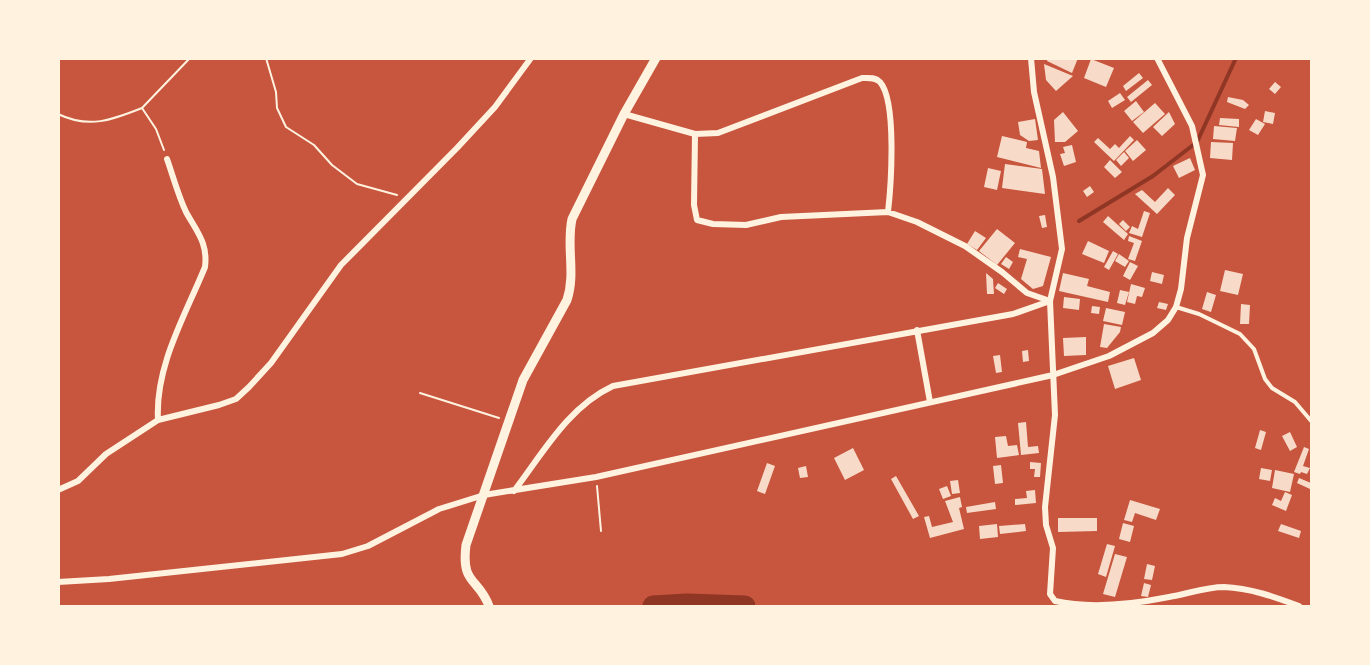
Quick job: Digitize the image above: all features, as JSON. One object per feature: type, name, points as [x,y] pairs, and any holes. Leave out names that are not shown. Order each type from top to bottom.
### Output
[{"type":"main road","points":[[489,606],[467,576],[464,561],[466,545],[523,380],[567,300],[572,285],[568,236],[572,219],[624,114],[656,58]]},
{"type":"street","points":[[58,490],[78,481],[106,454],[158,420],[236,399],[271,363],[341,265],[495,107],[531,58]]},
{"type":"street","points":[[1031,58],[1034,92],[1053,177],[1062,249],[1050,302],[1055,415],[1045,507],[1046,525],[1053,548],[1050,594],[1055,601],[1086,604],[1146,601],[1222,587],[1252,590],[1299,606]]},
{"type":"street","points":[[58,582],[120,578],[342,555],[368,546],[439,509],[484,495],[596,477],[1053,375],[1134,344],[1160,326],[1176,307],[1181,290],[1187,238],[1203,175],[1191,126],[1157,58]]},
{"type":"street","points":[[624,114],[695,134],[718,133],[862,78],[873,78],[880,82],[884,92],[890,128],[893,162],[888,212]]},
{"type":"street","points":[[695,134],[694,215],[704,224],[746,225],[782,217],[888,212],[917,222],[965,246],[1027,293],[1050,302]]},
{"type":"street","points":[[158,420],[158,387],[163,368],[205,267],[207,251],[203,237],[180,196],[167,159]]},
{"type":"street","points":[[513,492],[578,407],[594,395],[613,386],[1013,314],[1050,302]]},
{"type":"street","points":[[917,330],[930,402]]},
{"type":"lane","points":[[1176,307],[1199,314],[1240,334],[1254,349],[1265,379],[1272,388],[1295,402],[1311,422]]},
{"type":"path","points":[[58,114],[83,123],[100,123],[142,108],[190,58]]},
{"type":"path","points":[[266,58],[276,92],[276,108],[286,127],[314,146],[332,165],[357,184],[408,197]]},
{"type":"path","points":[[142,108],[156,129],[167,159]]},
{"type":"path","points":[[420,393],[508,421]]},
{"type":"path","points":[[596,477],[601,531]]},
{"type":"building","points":[[1048,58],[1078,58],[1072,73],[1047,61]]},
{"type":"building","points":[[1091,59],[1114,68],[1106,87],[1084,78]]},
{"type":"building","points":[[1044,64],[1073,76],[1056,91],[1046,80]]},
{"type":"building","points":[[1139,73],[1143,78],[1126,91],[1123,86]]},
{"type":"building","points":[[1148,80],[1152,85],[1131,102],[1127,97]]},
{"type":"building","points":[[1275,82],[1281,87],[1275,94],[1269,89]]},
{"type":"building","points":[[1120,93],[1125,100],[1112,108],[1108,101]]},
{"type":"building","points":[[1228,97],[1243,100],[1249,105],[1245,109],[1227,102]]},
{"type":"building","points":[[1136,101],[1144,112],[1132,121],[1124,111]]},
{"type":"building","points":[[1155,103],[1165,114],[1143,133],[1133,122]]},
{"type":"building","points":[[1265,111],[1275,113],[1273,124],[1263,122]]},
{"type":"building","points":[[1063,112],[1078,131],[1065,142],[1055,142],[1054,120]]},
{"type":"building","points":[[1169,112],[1175,124],[1162,136],[1153,127]]},
{"type":"building","points":[[1220,118],[1239,119],[1239,127],[1219,125]]},
{"type":"building","points":[[1035,119],[1038,140],[1029,141],[1020,135],[1018,122]]},
{"type":"building","points":[[1256,119],[1265,124],[1258,135],[1249,130]]},
{"type":"building","points":[[1214,126],[1237,128],[1235,141],[1213,139]]},
{"type":"building","points":[[1002,136],[1027,142],[1026,148],[1039,151],[1041,168],[997,157]]},
{"type":"building","points":[[1130,136],[1134,140],[1114,161],[1094,142],[1098,138],[1110,149],[1115,144],[1119,148]]},
{"type":"building","points":[[1137,140],[1146,150],[1133,161],[1125,151]]},
{"type":"building","points":[[1211,142],[1233,143],[1232,160],[1210,158]]},
{"type":"building","points":[[1072,145],[1076,162],[1064,166],[1060,154],[1065,153],[1063,147]]},
{"type":"building","points":[[1124,152],[1129,158],[1121,166],[1116,160]]},
{"type":"building","points":[[1190,158],[1195,170],[1179,178],[1173,166]]},
{"type":"building","points":[[1110,160],[1122,172],[1115,178],[1104,167]]},
{"type":"building","points":[[1005,164],[1042,169],[1045,194],[1002,188]]},
{"type":"building","points":[[988,168],[1001,171],[997,190],[984,187]]},
{"type":"building","points":[[1090,186],[1094,192],[1087,197],[1083,191]]},
{"type":"building","points":[[1168,188],[1175,195],[1157,214],[1135,194],[1142,190],[1155,202]]},
{"type":"building","points":[[1144,211],[1150,213],[1142,237],[1129,233],[1132,226],[1138,229]]},
{"type":"building","points":[[1045,215],[1047,227],[1042,228],[1039,216]]},
{"type":"building","points":[[1108,216],[1128,234],[1124,240],[1103,222]]},
{"type":"building","points":[[1123,220],[1130,227],[1126,231],[1119,224]]},
{"type":"building","points":[[997,229],[1015,243],[997,265],[979,251]]},
{"type":"building","points":[[975,231],[986,238],[977,250],[967,244]]},
{"type":"building","points":[[1129,236],[1142,241],[1135,261],[1128,259],[1134,243],[1128,241]]},
{"type":"building","points":[[1088,241],[1109,251],[1104,263],[1082,254]]},
{"type":"building","points":[[1020,249],[1051,257],[1043,286],[1033,289],[1021,279],[1027,259],[1018,257]]},
{"type":"building","points":[[1113,251],[1118,254],[1109,270],[1104,267]]},
{"type":"building","points":[[1119,254],[1129,261],[1125,267],[1115,261]]},
{"type":"building","points":[[1006,257],[1013,262],[1009,269],[1001,264]]},
{"type":"building","points":[[1130,262],[1138,266],[1130,280],[1123,276]]},
{"type":"building","points":[[1225,270],[1243,274],[1238,295],[1220,291]]},
{"type":"building","points":[[1152,272],[1164,275],[1162,284],[1150,281]]},
{"type":"building","points":[[986,273],[993,279],[994,294],[987,294]]},
{"type":"building","points":[[1063,273],[1089,279],[1087,286],[1110,292],[1108,302],[1059,291]]},
{"type":"building","points":[[998,283],[1007,289],[1004,294],[995,288]]},
{"type":"building","points":[[1131,284],[1145,288],[1142,297],[1137,296],[1135,304],[1127,302]]},
{"type":"building","points":[[1120,290],[1129,292],[1125,305],[1117,303]]},
{"type":"building","points":[[1207,292],[1216,295],[1211,312],[1202,309]]},
{"type":"building","points":[[1064,297],[1080,299],[1079,310],[1063,308]]},
{"type":"building","points":[[1159,302],[1168,304],[1166,310],[1157,308]]},
{"type":"building","points":[[1241,304],[1250,305],[1249,324],[1240,324]]},
{"type":"building","points":[[1092,306],[1100,307],[1099,314],[1091,313]]},
{"type":"building","points":[[1106,308],[1125,312],[1122,325],[1103,321]]},
{"type":"building","points":[[1104,324],[1121,327],[1120,332],[1107,348],[1100,347]]},
{"type":"building","points":[[1086,337],[1086,355],[1064,356],[1063,338]]},
{"type":"building","points":[[1028,350],[1029,361],[1023,362],[1022,351]]},
{"type":"building","points":[[1000,355],[1002,372],[996,373],[993,356]]},
{"type":"building","points":[[1134,358],[1141,380],[1115,389],[1108,366]]},
{"type":"building","points":[[1026,422],[1028,447],[1038,446],[1039,453],[1021,455],[1018,423]]},
{"type":"building","points":[[1260,430],[1266,432],[1261,450],[1255,448]]},
{"type":"building","points":[[1290,432],[1297,447],[1290,451],[1282,436]]},
{"type":"building","points":[[1006,436],[1008,446],[1017,445],[1019,455],[997,458],[995,437]]},
{"type":"building","points":[[1304,447],[1309,449],[1303,466],[1310,468],[1307,474],[1301,472],[1300,474],[1294,472]]},
{"type":"building","points":[[853,448],[864,470],[845,480],[834,458]]},
{"type":"building","points":[[1030,462],[1041,463],[1040,477],[1034,477],[1035,469],[1030,469]]},
{"type":"building","points":[[767,463],[775,466],[765,494],[757,491]]},
{"type":"building","points":[[1001,465],[1003,483],[995,484],[993,466]]},
{"type":"building","points":[[806,466],[808,477],[800,478],[798,468]]},
{"type":"building","points":[[1261,468],[1272,470],[1270,481],[1259,479]]},
{"type":"building","points":[[1275,470],[1294,474],[1290,492],[1272,488]]},
{"type":"building","points":[[896,476],[919,516],[913,519],[891,479]]},
{"type":"building","points":[[1299,478],[1311,483],[1310,489],[1297,483]]},
{"type":"building","points":[[958,480],[960,493],[952,494],[950,481]]},
{"type":"building","points":[[947,486],[951,496],[943,499],[939,489]]},
{"type":"building","points":[[1035,490],[1036,503],[1015,505],[1015,499],[1027,498],[1026,491]]},
{"type":"building","points":[[1285,492],[1292,495],[1286,511],[1272,505],[1275,498],[1281,501]]},
{"type":"building","points":[[960,497],[962,507],[959,508],[964,529],[930,538],[924,517],[929,516],[932,527],[953,522],[945,501]]},
{"type":"building","points":[[1130,500],[1160,509],[1156,520],[1135,513],[1132,522],[1124,520]]},
{"type":"building","points":[[995,502],[996,509],[967,513],[966,507]]},
{"type":"building","points":[[1058,518],[1097,518],[1097,531],[1058,532]]},
{"type":"building","points":[[1123,523],[1134,526],[1130,542],[1119,539]]},
{"type":"building","points":[[997,524],[998,537],[980,539],[979,526]]},
{"type":"building","points":[[1025,524],[1026,531],[1000,534],[999,526]]},
{"type":"building","points":[[1281,524],[1301,531],[1299,538],[1278,531]]},
{"type":"building","points":[[1107,544],[1115,546],[1106,577],[1098,574]]},
{"type":"building","points":[[1115,554],[1127,557],[1115,597],[1103,594]]},
{"type":"building","points":[[1147,564],[1155,566],[1152,580],[1144,579]]},
{"type":"building","points":[[1144,583],[1151,585],[1148,597],[1141,596]]},
{"type":"waterway","points":[[1079,221],[1153,176],[1197,142],[1236,58]]},
{"type":"waterway","points":[[653,606],[687,604],[745,606]]}]
